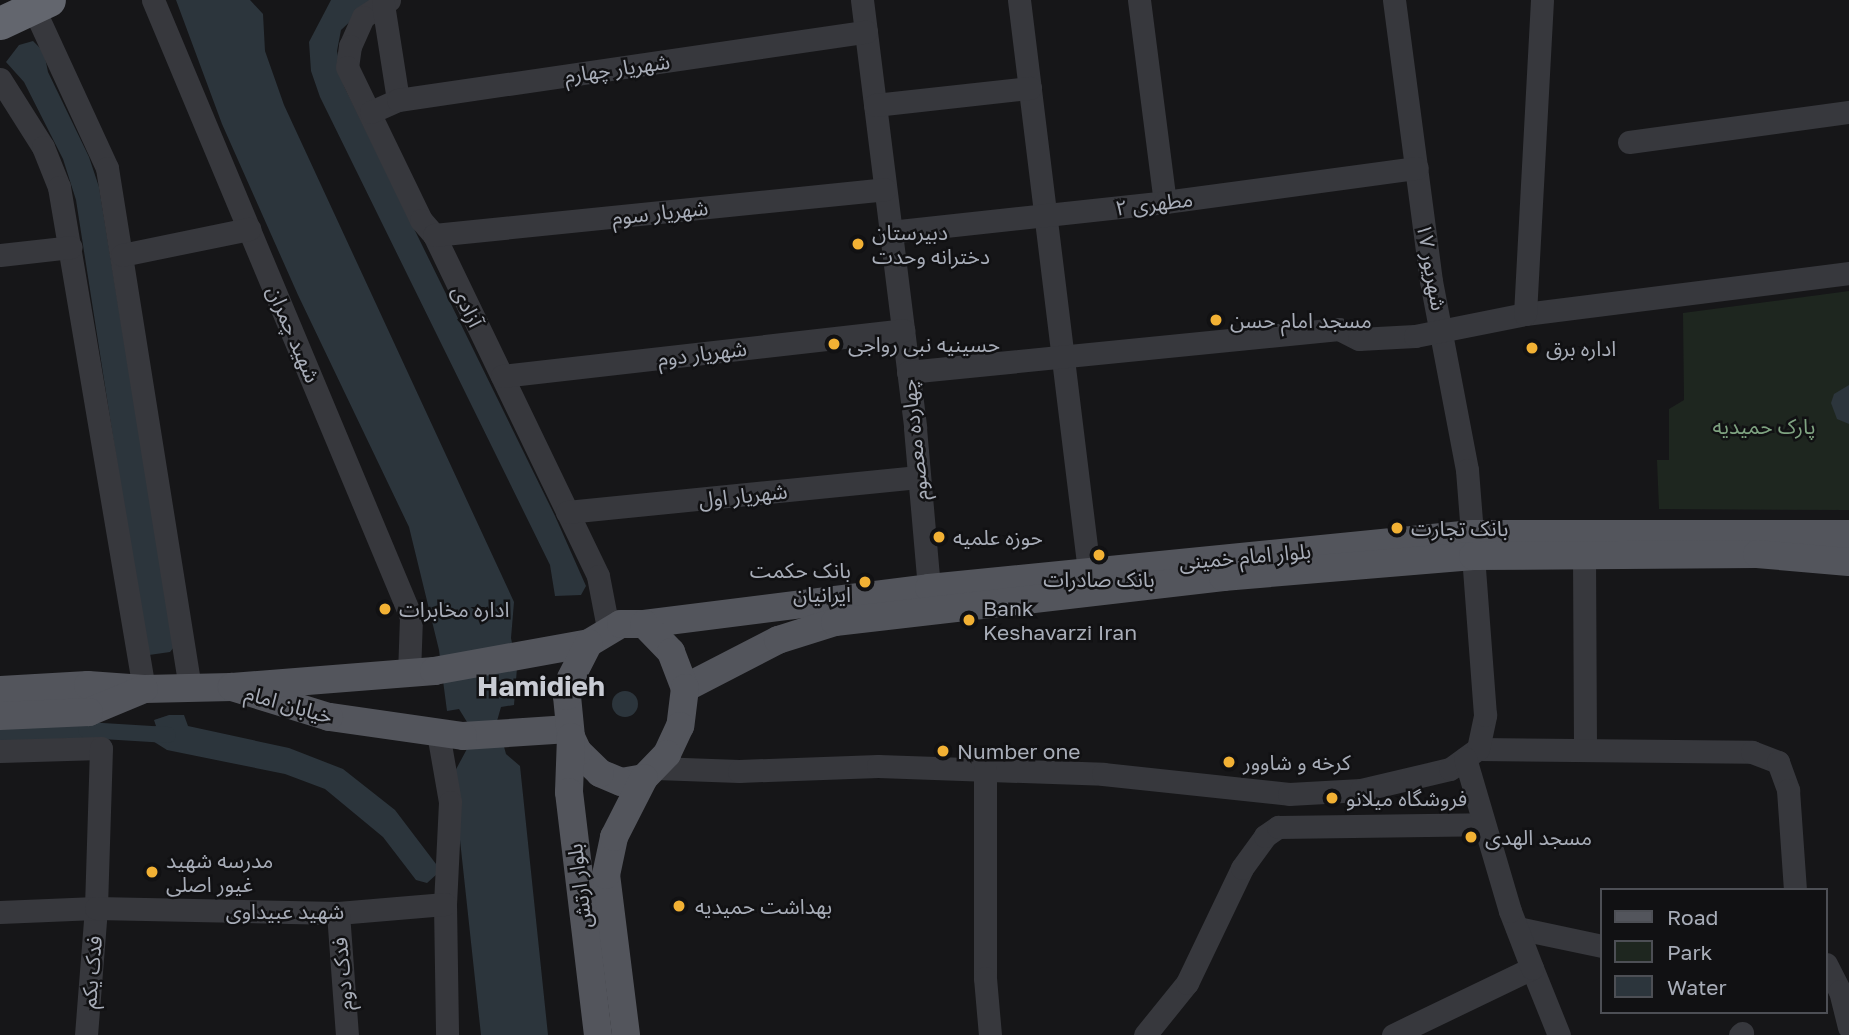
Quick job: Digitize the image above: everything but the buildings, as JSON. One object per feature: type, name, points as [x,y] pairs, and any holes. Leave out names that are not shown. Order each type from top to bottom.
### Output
[{"type":"highway","points":[[0,23],[41,4]]},
{"type":"main road","name":"بلوار امام خمینی","points":[[644,624],[1089,571],[1472,545],[1849,534]]},
{"type":"main road","name":"بلوار امام خمینی","points":[[685,688],[778,640],[835,622],[1472,545],[1584,555],[1758,554],[1849,562]]},
{"type":"main road","points":[[631,622],[644,624],[671,652],[685,688],[680,726],[650,773],[621,782],[600,774],[578,752],[570,733],[571,678],[599,636],[631,622]]},
{"type":"main road","name":"خیابان امام","points":[[232,687],[422,672],[519,655],[599,636]]},
{"type":"main road","points":[[0,690],[88,685],[144,689],[232,687]]},
{"type":"main road","name":"خیابان امام","points":[[232,687],[330,717],[451,735],[570,733]]},
{"type":"main road","points":[[0,716],[89,712],[144,689]]},
{"type":"main road","name":"بلوار ارتش","points":[[570,733],[569,792],[598,1035]]},
{"type":"main road","name":"بلوار ارتش","points":[[626,1035],[606,875],[614,837],[650,773]]},
{"type":"street","name":"شهید چمران","points":[[153,0],[411,617],[422,672]]},
{"type":"street","name":"چهارده معصوم","points":[[862,0],[908,372],[929,588]]},
{"type":"street","points":[[1019,0],[1089,571]]},
{"type":"street","points":[[1139,0],[1165,202]]},
{"type":"street","name":"۱۷ شهریور","points":[[1394,0],[1432,281],[1467,470],[1485,715],[1472,753]]},
{"type":"street","points":[[1525,314],[1542,0]]},
{"type":"street","points":[[386,2],[398,100]]},
{"type":"street","name":"آزادی","points":[[386,2],[363,17],[350,46],[346,67],[371,112],[421,220],[434,235],[598,576],[599,636]]},
{"type":"street","points":[[41,4],[107,169],[190,688]]},
{"type":"street","name":"شهریار چهارم","points":[[371,112],[398,100],[866,32]]},
{"type":"street","points":[[0,79],[43,147],[59,187],[144,689]]},
{"type":"street","points":[[875,105],[1030,88]]},
{"type":"street","points":[[1629,142],[1849,112]]},
{"type":"street","name":"مطهری ۲","points":[[890,232],[1165,202],[1416,168]]},
{"type":"street","name":"شهریار سوم","points":[[434,235],[885,189]]},
{"type":"street","points":[[122,255],[248,229]]},
{"type":"street","points":[[0,256],[71,247]]},
{"type":"street","points":[[908,372],[1339,329],[1359,339],[1443,329],[1525,314],[1849,273]]},
{"type":"street","name":"شهریار دوم","points":[[502,376],[903,330]]},
{"type":"street","name":"شهریار اول","points":[[567,512],[918,477]]},
{"type":"street","points":[[1584,555],[1585,750]]},
{"type":"street","points":[[447,1035],[444,904],[451,735]]},
{"type":"street","name":"فدک یکم","points":[[0,751],[101,748],[96,908],[86,1035]]},
{"type":"street","points":[[650,773],[985,769],[1103,774],[1289,794],[1361,790],[1450,769],[1472,753],[1585,750],[1752,752],[1778,762],[1788,790],[1795,888]]},
{"type":"street","points":[[1472,753],[1483,824],[1517,928],[1559,1035]]},
{"type":"street","points":[[985,769],[985,978],[990,1035]]},
{"type":"street","points":[[1145,1035],[1187,983],[1242,869],[1265,836],[1278,827],[1483,824]]},
{"type":"street","name":"شهید عبیداوی","points":[[0,912],[96,908],[338,913],[444,904]]},
{"type":"street","name":"فدک دوم","points":[[338,913],[347,1035]]},
{"type":"street","points":[[1517,928],[1601,946]]},
{"type":"street","points":[[1393,1035],[1532,968]]},
{"type":"street","points":[[1828,968],[1840,991],[1849,1027]]},
{"type":"green space","name":"پارک حمیدیه","points":[[1849,291],[1849,510],[1659,509],[1657,460],[1669,460],[1669,409],[1684,400],[1683,313]]},
{"type":"water","points":[[176,0],[250,0],[263,14],[265,51],[284,105],[514,602],[511,638],[517,668],[514,705],[501,707],[497,721],[506,754],[520,766],[548,1035],[481,1035],[453,775],[468,747],[467,722],[459,709],[447,711],[439,650],[409,527],[298,295],[222,124]]},
{"type":"water","points":[[331,0],[373,0],[341,30],[337,51],[344,86],[555,516],[586,586],[581,595],[555,596],[550,565],[320,97],[311,71],[309,42]]},
{"type":"water","points":[[33,41],[44,52],[48,72],[89,157],[99,187],[174,647],[170,652],[149,655],[144,636],[76,200],[63,159],[24,82],[6,62],[19,45]]},
{"type":"water","points":[[1849,385],[1849,424],[1837,419],[1831,403],[1834,394]]},
{"type":"water","points":[[625,691],[634,695],[638,704],[634,713],[625,717],[616,713],[612,704],[616,695]]},
{"type":"water","points":[[169,715],[184,715],[188,726],[289,748],[343,769],[395,810],[436,864],[437,874],[427,883],[416,880],[383,837],[325,789],[285,774],[167,750],[148,738],[147,730],[156,726],[154,720]]},
{"type":"waterway","points":[[0,733],[86,730],[168,735]]},
{"type":"place","name":"دبیرستان دخترانه وحدت","points":[[858,244]]},
{"type":"place","name":"مسجد امام حسن","points":[[1216,320]]},
{"type":"place","name":"حسینیه نبی رواجی","points":[[834,344]]},
{"type":"place","name":"اداره برق","points":[[1532,348]]},
{"type":"place","name":"بانک تجارت","points":[[1397,528]]},
{"type":"place","name":"حوزه علمیه","points":[[939,537]]},
{"type":"place","name":"بانک صادرات","points":[[1099,555]]},
{"type":"place","name":"بانک حکمت ایرانیان","points":[[865,582]]},
{"type":"place","name":"اداره مخابرات","points":[[385,609]]},
{"type":"place","name":"Bank Keshavarzi Iran","points":[[969,620]]},
{"type":"place","name":"Number one","points":[[943,751]]},
{"type":"place","name":"کرخه و شاوور","points":[[1229,762]]},
{"type":"place","name":"فروشگاه میلانو","points":[[1332,798]]},
{"type":"place","name":"مسجد الهدی","points":[[1471,837]]},
{"type":"place","name":"مدرسه شهید غیور اصلی","points":[[152,872]]},
{"type":"place","name":"بهداشت حمیدیه","points":[[679,906]]},
{"type":"district","name":"Hamidieh","points":[[541,686]]}]
